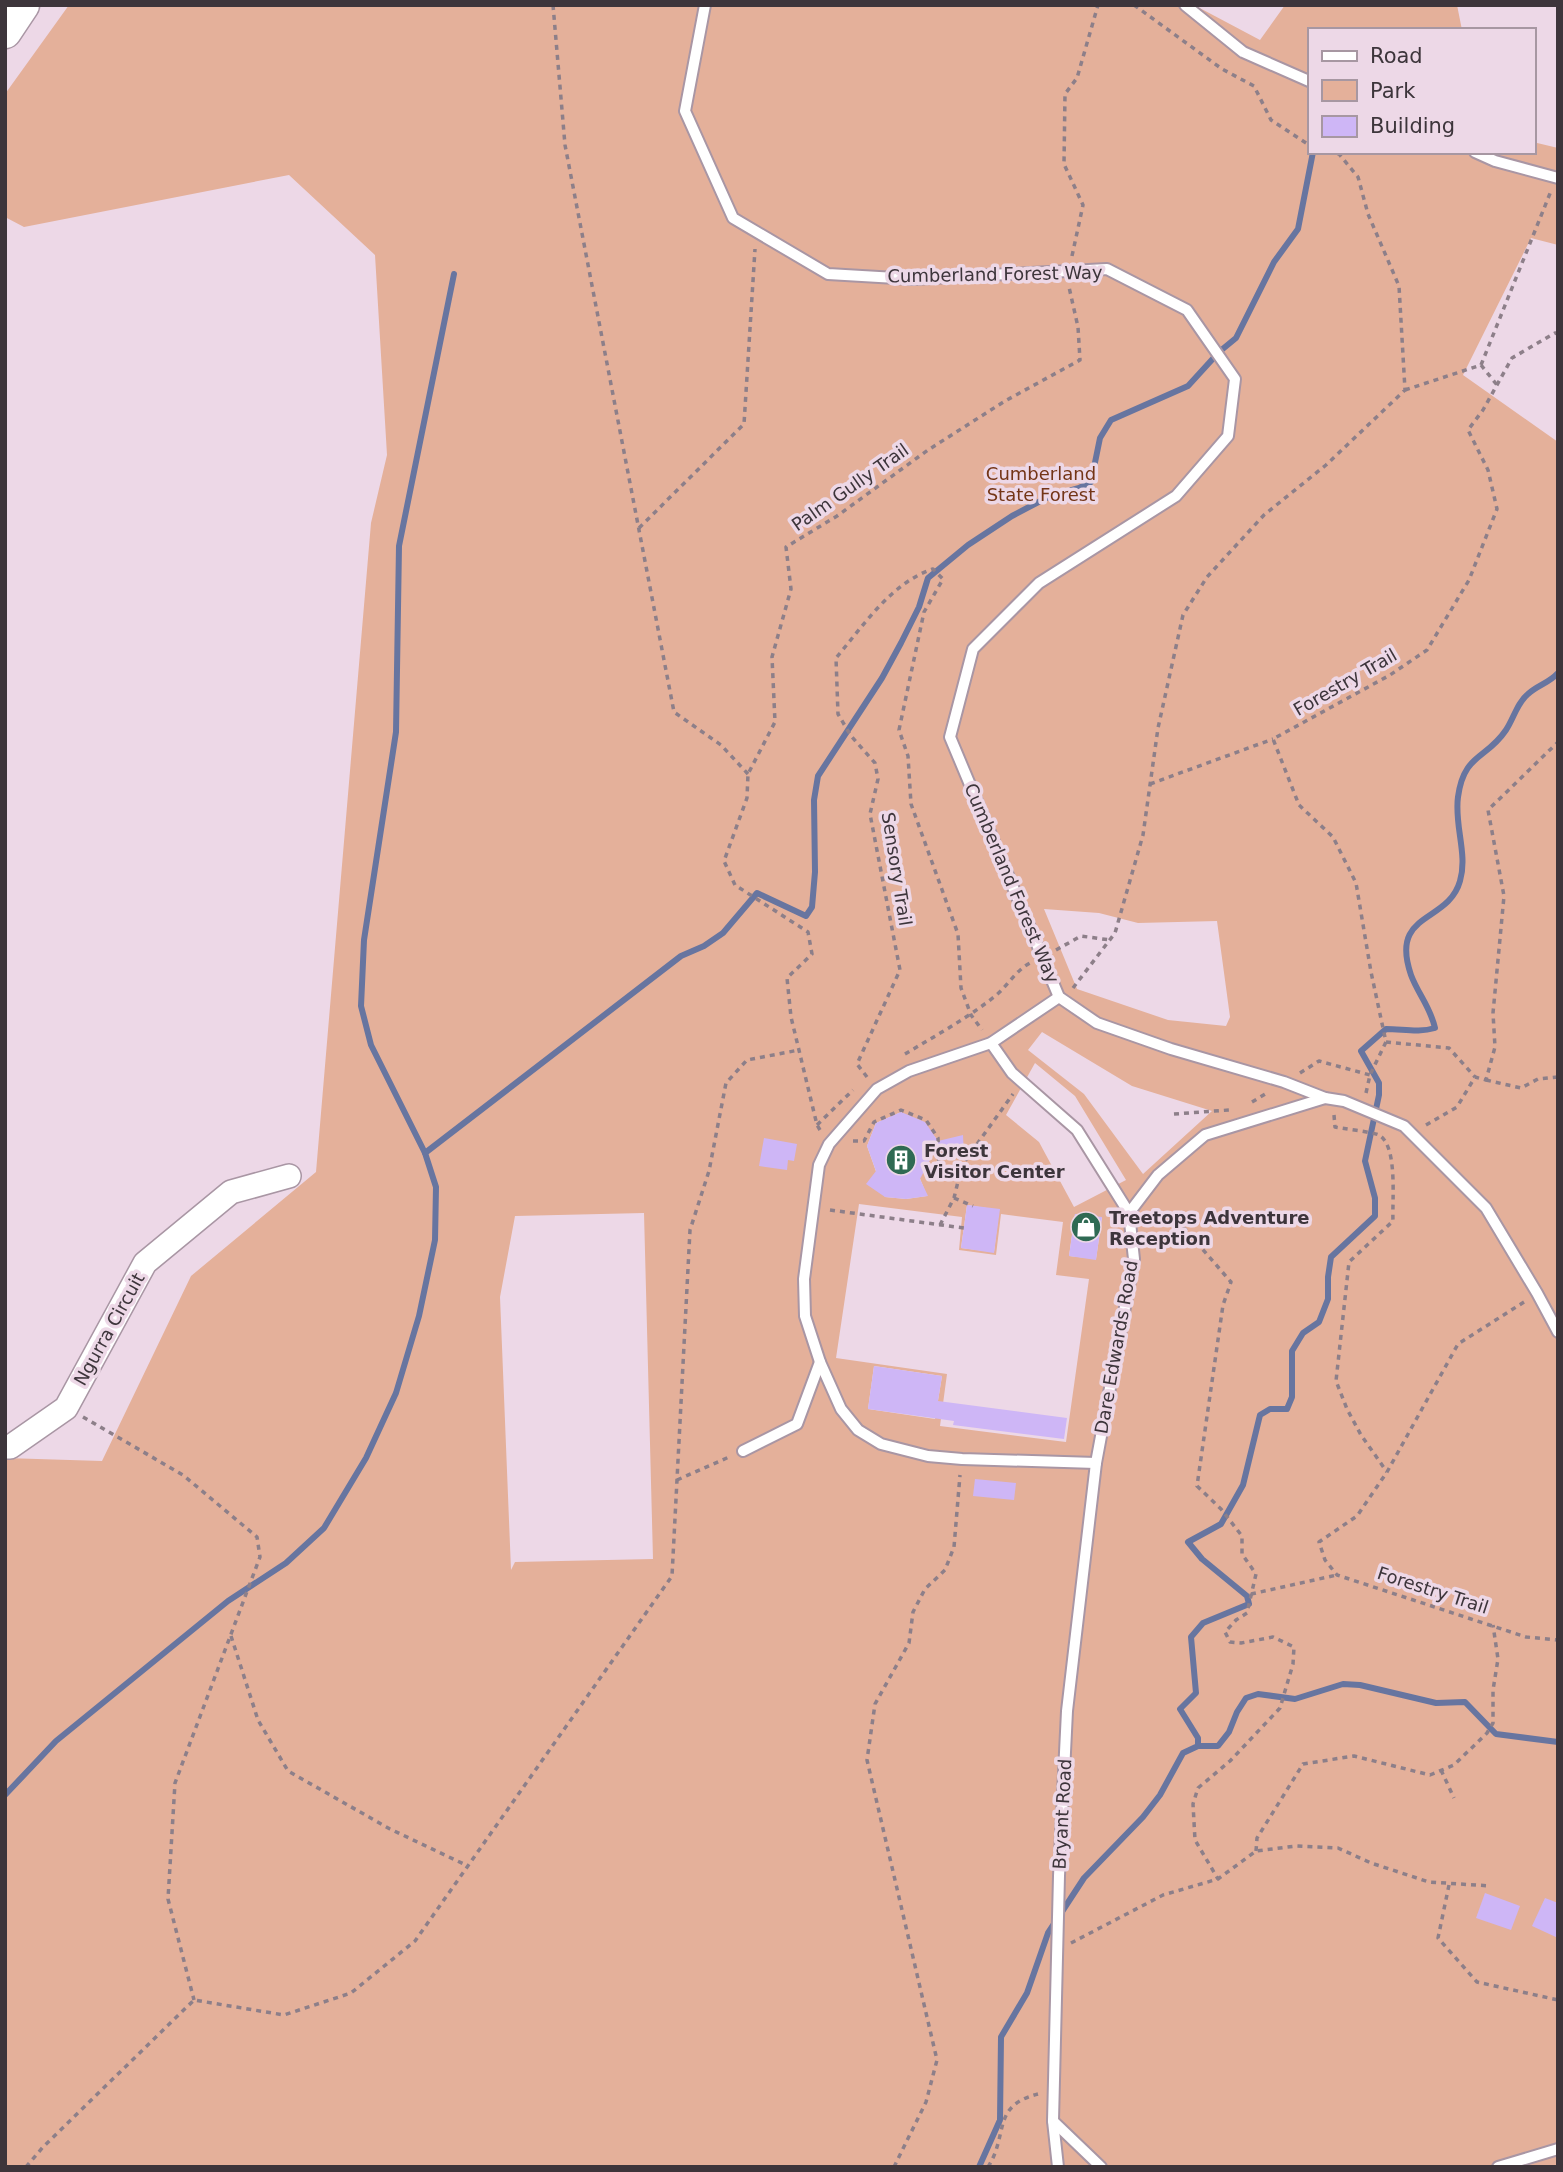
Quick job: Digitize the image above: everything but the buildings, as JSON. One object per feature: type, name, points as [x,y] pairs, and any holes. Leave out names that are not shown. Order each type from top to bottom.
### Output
[{"type":"street","points":[[5,32],[23,5]]},
{"type":"street","name":"Ngurra Circuit","points":[[5,1447],[9,1447],[66,1408],[145,1263],[231,1192],[289,1176]]},
{"type":"lane","name":"Cumberland Forest Way","points":[[705,5],[685,111],[733,218],[828,274],[913,279],[1107,269],[1187,310],[1235,379],[1228,436],[1176,496],[1039,583],[973,649],[950,737],[1059,997],[1097,1023],[1171,1049],[1284,1082],[1325,1098],[1344,1101],[1408,1129],[1486,1208],[1558,1332]]},
{"type":"lane","points":[[1185,5],[1242,52],[1308,81]]},
{"type":"lane","points":[[1479,154],[1557,178]]},
{"type":"lane","points":[[1059,997],[991,1043],[909,1071],[877,1089],[831,1142],[819,1165],[804,1279],[805,1317],[820,1362],[841,1409],[858,1430],[881,1444],[928,1456],[1096,1463]]},
{"type":"lane","points":[[991,1043],[1012,1073],[1077,1129],[1129,1213],[1158,1175],[1205,1135],[1325,1098]]},
{"type":"lane","name":"Dare Edwards Road","points":[[1096,1463],[1133,1259],[1129,1213]]},
{"type":"lane","points":[[743,1451],[797,1424],[820,1362]]},
{"type":"lane","name":"Bryant Road","points":[[1058,2167],[1053,2121],[1059,1875],[1068,1711],[1096,1463]]},
{"type":"lane","points":[[1053,2121],[1101,2167]]},
{"type":"lane","points":[[1498,2167],[1558,2149]]},
{"type":"path","points":[[553,5],[565,145],[674,712],[721,745],[748,774]]},
{"type":"path","points":[[1065,271],[1074,252],[1083,205],[1064,164],[1065,94],[1077,78],[1098,5]]},
{"type":"path","points":[[1134,5],[1222,69],[1254,86],[1271,120],[1308,144]]},
{"type":"path","points":[[1339,154],[1359,177],[1368,214],[1399,286],[1405,390]]},
{"type":"path","points":[[1059,997],[1076,987],[1115,933],[1143,835],[1158,728],[1183,615],[1207,577],[1264,515],[1326,465],[1405,390],[1481,365],[1557,178]]},
{"type":"path","points":[[639,528],[744,424],[757,231]]},
{"type":"path","name":"Palm Gully Trail","points":[[831,1142],[817,1125],[791,1017],[787,978],[812,954],[808,932],[735,885],[724,861],[747,798],[748,774],[775,722],[772,657],[791,589],[786,547],[837,516],[928,450],[1005,401],[1080,360],[1078,327],[1065,271]]},
{"type":"path","name":"Forestry Trail","points":[[1273,739],[1390,676],[1427,650],[1469,580],[1497,509],[1488,470],[1468,430],[1483,410],[1512,358],[1555,333],[1558,334]]},
{"type":"path","points":[[1481,365],[1497,385]]},
{"type":"path","name":"Sensory Trail","points":[[867,1076],[857,1064],[900,970],[870,814],[878,779],[875,763],[851,736],[838,714],[836,658],[889,598],[916,574],[933,569],[943,579],[924,612],[900,730],[908,756],[911,804],[957,934],[961,988],[971,1015],[991,1043]]},
{"type":"path","points":[[1150,784],[1273,739],[1300,805],[1333,837],[1356,883],[1386,1042],[1368,1084]]},
{"type":"path","points":[[1486,1080],[1495,1046],[1493,1013],[1504,896],[1488,810],[1558,741]]},
{"type":"path","points":[[902,1056],[971,1015],[1001,992],[1019,969],[1081,936],[1110,940]]},
{"type":"path","points":[[1386,1042],[1449,1048],[1475,1077],[1521,1088],[1538,1079],[1558,1077]]},
{"type":"path","points":[[194,2000],[284,2015],[351,1993],[415,1941],[671,1576],[690,1230],[709,1171],[726,1083],[747,1060],[799,1050]]},
{"type":"path","points":[[1174,1114],[1242,1109],[1319,1061],[1370,1075]]},
{"type":"path","points":[[817,1125],[867,1076],[877,1089]]},
{"type":"path","points":[[1408,1129],[1457,1107],[1475,1077]]},
{"type":"path","points":[[940,1225],[954,1198],[962,1165],[1021,1082]]},
{"type":"path","points":[[1344,1101],[1334,1114],[1335,1127],[1378,1134],[1389,1144],[1392,1164],[1392,1221],[1349,1262],[1336,1381],[1361,1435],[1387,1472]]},
{"type":"path","points":[[831,1142],[864,1141],[874,1122],[901,1110],[926,1120],[938,1138],[939,1168],[960,1173]]},
{"type":"path","points":[[954,1198],[973,1206]]},
{"type":"path","points":[[814,1208],[964,1228]]},
{"type":"path","points":[[1129,1213],[1185,1229],[1231,1282],[1223,1306],[1197,1486],[1221,1509],[1242,1536],[1242,1554],[1256,1574],[1247,1613],[1225,1632],[1230,1642],[1241,1643],[1273,1637],[1294,1647],[1293,1664],[1280,1708],[1230,1761],[1198,1788],[1193,1804],[1195,1840],[1218,1879]]},
{"type":"path","points":[[1251,1594],[1337,1575],[1325,1560],[1319,1542],[1357,1516],[1387,1472],[1458,1344],[1537,1293]]},
{"type":"path","points":[[66,1408],[183,1475],[257,1537],[260,1557],[175,1783],[168,1899],[194,2000]]},
{"type":"path","points":[[677,1480],[743,1451]]},
{"type":"path","points":[[894,2167],[926,2102],[937,2060],[867,1760],[874,1704],[909,1643],[913,1612],[925,1589],[945,1570],[954,1547],[962,1459]]},
{"type":"path","name":"Forestry Trail","points":[[1337,1575],[1493,1625],[1498,1659],[1493,1690],[1493,1723],[1487,1733],[1454,1765],[1441,1770]]},
{"type":"path","points":[[1493,1625],[1526,1637],[1558,1640]]},
{"type":"path","points":[[230,1634],[258,1720],[288,1771],[390,1829],[468,1866]]},
{"type":"path","points":[[1256,1851],[1257,1838],[1303,1764],[1354,1756],[1430,1775],[1441,1770],[1454,1798]]},
{"type":"path","points":[[1057,1946],[1163,1895],[1218,1879],[1256,1851],[1296,1846],[1338,1848],[1371,1863],[1429,1882],[1491,1886]]},
{"type":"path","points":[[1449,1885],[1438,1938],[1477,1982],[1558,2000]]},
{"type":"path","points":[[26,2167],[43,2147],[194,2000]]},
{"type":"path","points":[[988,2167],[1007,2111],[1019,2099],[1054,2089]]},
{"type":"green space","name":"Cumberland State Forest","points":[[69,5],[1194,5],[1260,40],[1285,5],[1457,5],[1462,28],[1308,28],[1308,154],[1535,154],[1535,142],[1558,148],[1558,245],[1531,238],[1463,375],[1558,442],[1558,2167],[5,2167],[5,1458],[102,1461],[191,1276],[316,1172],[371,523],[387,455],[375,255],[289,175],[24,227],[5,217],[5,94]],"holes":[[[1044,909],[1099,913],[1138,923],[1217,921],[1230,1017],[1226,1026],[1168,1020],[1077,989]],[[1042,1032],[1132,1086],[1212,1111],[1143,1174],[1084,1094],[1028,1050]],[[1035,1063],[1075,1096],[1126,1180],[1074,1207],[1039,1142],[1006,1115]],[[901,1112],[936,1138],[935,1152],[919,1176],[927,1196],[906,1199],[885,1197],[867,1146],[876,1123]],[[859,1204],[962,1217],[959,1250],[996,1255],[1001,1214],[1063,1222],[1056,1275],[1089,1279],[1066,1442],[940,1426],[947,1374],[836,1358]],[[967,1205],[999,1210],[994,1252],[961,1248]],[[644,1213],[653,1559],[515,1562],[511,1570],[500,1297],[515,1216]],[[1075,1214],[1102,1218],[1096,1259],[1069,1256]],[[874,1366],[942,1376],[935,1419],[868,1409]]]},
{"type":"waterway","points":[[425,1153],[681,956],[704,946],[723,933],[757,893],[806,916],[812,907],[815,872],[814,800],[818,776],[882,678],[919,607],[928,578],[968,545],[1012,516],[1048,497],[1091,482],[1100,438],[1111,420],[1188,386],[1219,352],[1236,338],[1274,262],[1298,229],[1313,154]]},
{"type":"waterway","points":[[5,1795],[56,1741],[228,1601],[286,1563],[324,1528],[366,1458],[396,1393],[419,1316],[435,1240],[436,1187],[425,1153],[371,1045],[361,1006],[364,940],[396,732],[399,546],[454,274]]},
{"type":"waterway","points":[[979,2167],[1000,2120],[1001,2037],[1027,1993],[1048,1933],[1084,1878],[1143,1817],[1160,1795],[1183,1753],[1198,1746],[1198,1738],[1180,1709],[1196,1693],[1191,1637],[1203,1623],[1249,1604],[1247,1596],[1202,1559],[1188,1542],[1221,1524],[1243,1485],[1260,1415],[1270,1409],[1287,1409],[1292,1397],[1292,1351],[1303,1333],[1319,1322],[1328,1299],[1331,1257],[1375,1216],[1375,1198],[1365,1161],[1379,1095],[1379,1083],[1361,1051],[1386,1029],[1417,1031],[1435,1028],[1411,975],[1406,954],[1408,939],[1414,928],[1454,895],[1460,881],[1462,860],[1457,808],[1465,772],[1506,730],[1524,698],[1558,673]]},
{"type":"waterway","points":[[1198,1746],[1218,1746],[1229,1732],[1246,1698],[1258,1694],[1295,1699],[1343,1684],[1360,1685],[1436,1703],[1465,1702],[1496,1734],[1558,1742]]},
{"type":"place","name":"Forest Visitor Center","points":[[901,1160]]},
{"type":"place","name":"Treetops Adventure Reception","points":[[1086,1227]]}]
